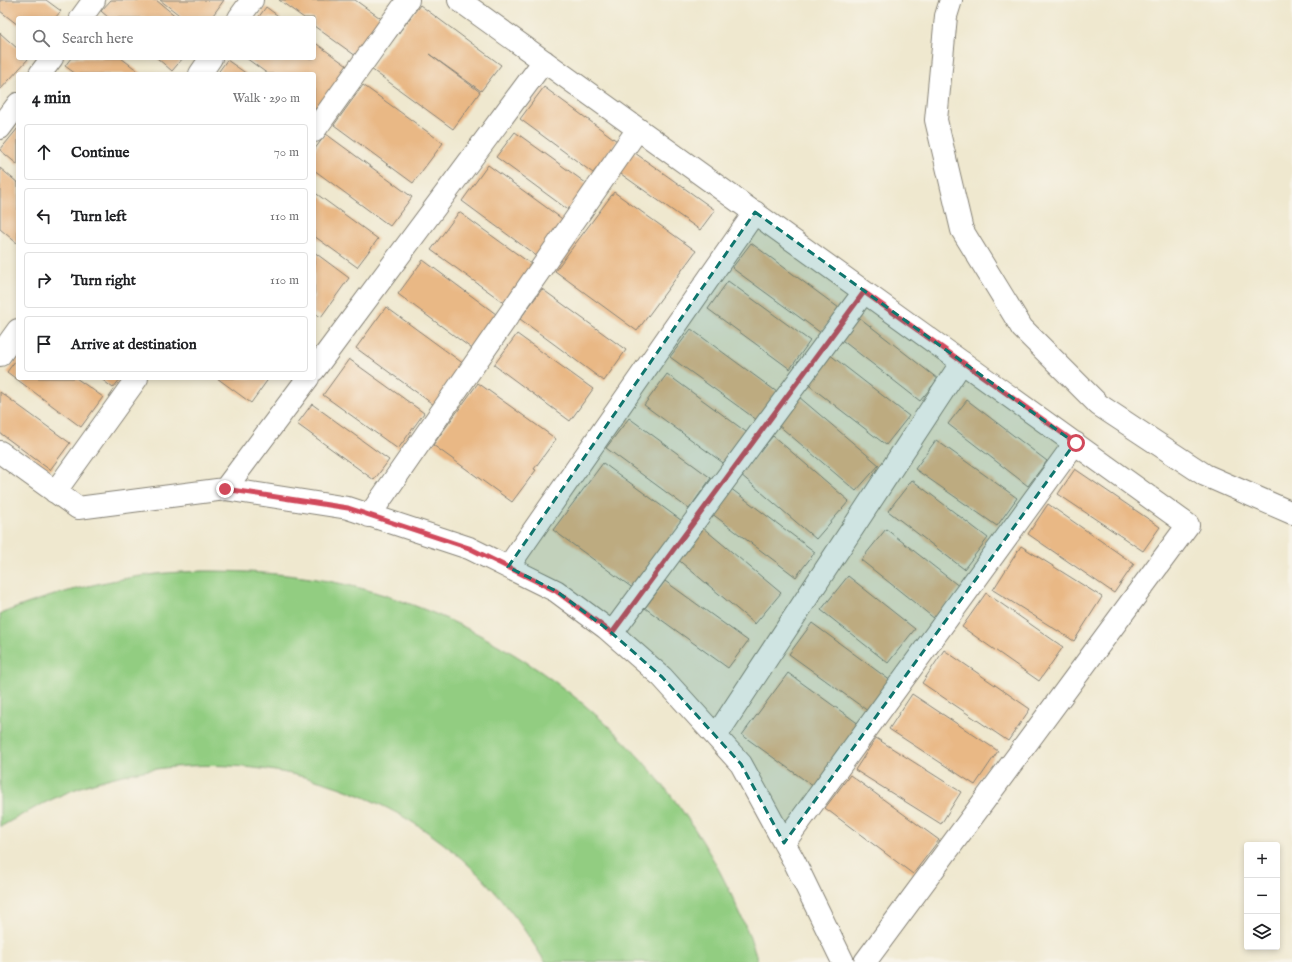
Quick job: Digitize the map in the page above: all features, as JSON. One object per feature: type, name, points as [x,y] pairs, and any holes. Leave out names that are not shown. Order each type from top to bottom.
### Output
[{"type":"street","points":[[82,16],[94,0]]},
{"type":"street","points":[[240,16],[252,0]]},
{"type":"street","points":[[316,128],[408,0]]},
{"type":"street","points":[[460,0],[1188,525],[865,962]]},
{"type":"street","points":[[951,0],[946,16],[936,120],[962,230],[1022,328],[1099,405],[1205,475],[1292,513]]},
{"type":"street","points":[[42,72],[50,60]]},
{"type":"street","points":[[201,72],[210,60]]},
{"type":"street","points":[[316,367],[544,61]]},
{"type":"street","points":[[0,128],[16,107]]},
{"type":"street","points":[[370,516],[638,129]]},
{"type":"street","points":[[508,567],[754,212]]},
{"type":"street","points":[[612,633],[864,292]]},
{"type":"street","points":[[0,355],[16,333]]},
{"type":"street","points":[[716,736],[962,362]]},
{"type":"street","points":[[55,492],[136,380]]},
{"type":"street","points":[[225,489],[307,380]]},
{"type":"street","points":[[784,843],[1076,443]]},
{"type":"street","points":[[0,452],[78,508],[225,489],[348,508],[469,548],[556,591],[612,633],[662,677],[741,764],[784,843],[842,962]]},
{"type":"highlighted area","points":[[755,212],[1075,443],[784,843],[741,764],[662,677],[606,628],[556,591],[508,567]]},
{"type":"green space","points":[[203,571],[249,572],[317,579],[339,583],[384,595],[439,616],[492,642],[542,673],[589,708],[631,749],[669,793],[703,842],[731,894],[756,953],[758,962],[545,962],[507,906],[480,876],[441,842],[398,814],[352,792],[303,777],[253,768],[201,765],[150,770],[100,781],[61,795],[0,827],[0,614],[57,594],[97,584],[157,574]]},
{"type":"building","points":[[0,0],[46,0],[61,11],[57,16],[16,16],[16,23],[0,11]]},
{"type":"building","points":[[111,0],[156,0],[176,16],[107,16],[101,11]]},
{"type":"building","points":[[160,0],[224,0],[212,16],[180,16]]},
{"type":"building","points":[[279,0],[355,0],[383,20],[356,56],[316,27],[316,16],[301,16]]},
{"type":"building","points":[[420,5],[501,65],[481,91],[429,54],[480,92],[453,129],[371,69]]},
{"type":"building","points":[[266,7],[278,16],[259,16]]},
{"type":"building","points":[[0,33],[16,47],[16,60],[27,60],[0,90]]},
{"type":"building","points":[[316,43],[350,68],[318,111],[316,109],[316,72],[265,72],[249,60],[316,60]]},
{"type":"building","points":[[70,60],[124,60],[139,72],[73,72],[65,66]]},
{"type":"building","points":[[159,60],[181,60],[172,71]]},
{"type":"building","points":[[227,60],[244,72],[218,72]]},
{"type":"building","points":[[363,85],[443,143],[413,183],[334,125]]},
{"type":"building","points":[[544,87],[617,141],[593,173],[520,119]]},
{"type":"building","points":[[16,130],[16,163],[0,150]]},
{"type":"building","points":[[515,132],[590,186],[571,212],[496,157]]},
{"type":"building","points":[[326,134],[412,197],[390,226],[316,171],[316,147]]},
{"type":"building","points":[[628,148],[715,210],[700,230],[614,169]]},
{"type":"building","points":[[488,165],[565,221],[538,257],[462,201]]},
{"type":"building","points":[[0,168],[16,181],[16,242],[0,229]]},
{"type":"building","points":[[614,192],[696,251],[637,331],[555,271]]},
{"type":"building","points":[[316,193],[378,239],[357,267],[316,237]]},
{"type":"building","points":[[459,212],[538,269],[510,307],[431,250]]},
{"type":"building","points":[[751,243],[839,308],[821,333],[732,268]]},
{"type":"building","points":[[316,253],[349,278],[321,317],[316,314]]},
{"type":"building","points":[[423,260],[500,317],[475,351],[398,294]]},
{"type":"building","points":[[728,281],[810,341],[790,369],[708,309]]},
{"type":"building","points":[[542,289],[626,350],[604,381],[520,319]]},
{"type":"building","points":[[386,307],[464,364],[434,405],[356,348]]},
{"type":"building","points":[[856,315],[938,379],[920,401],[838,337]]},
{"type":"building","points":[[691,329],[777,392],[757,420],[670,357]]},
{"type":"building","points":[[517,334],[593,389],[570,421],[494,365]]},
{"type":"building","points":[[829,354],[909,416],[886,445],[806,383]]},
{"type":"building","points":[[349,359],[424,413],[398,449],[323,395]]},
{"type":"building","points":[[16,360],[16,379],[7,372]]},
{"type":"building","points":[[667,374],[749,434],[726,465],[644,405]]},
{"type":"building","points":[[18,380],[79,380],[103,397],[81,427]]},
{"type":"building","points":[[103,380],[119,380],[113,388]]},
{"type":"building","points":[[220,380],[268,380],[251,403]]},
{"type":"building","points":[[478,383],[556,439],[534,469],[536,470],[512,502],[433,445]]},
{"type":"building","points":[[0,392],[70,443],[50,470],[0,433]]},
{"type":"building","points":[[799,397],[879,465],[856,491],[777,424]]},
{"type":"building","points":[[967,400],[1047,461],[1028,486],[948,424]]},
{"type":"building","points":[[312,404],[389,460],[374,480],[297,424]]},
{"type":"building","points":[[629,418],[711,478],[689,509],[606,448]]},
{"type":"building","points":[[773,436],[849,501],[816,539],[740,474]]},
{"type":"building","points":[[936,440],[1017,498],[997,526],[915,469]]},
{"type":"building","points":[[603,463],[682,521],[634,589],[553,530]]},
{"type":"building","points":[[1075,469],[1160,527],[1143,551],[1058,494]]},
{"type":"building","points":[[912,480],[988,538],[964,569],[888,511]]},
{"type":"building","points":[[730,488],[815,552],[796,577],[711,513]]},
{"type":"building","points":[[1048,504],[1134,564],[1114,593],[1028,534]]},
{"type":"building","points":[[702,527],[781,593],[755,624],[676,558]]},
{"type":"building","points":[[886,529],[960,587],[935,619],[861,560]]},
{"type":"building","points":[[1021,546],[1102,597],[1074,641],[993,590]]},
{"type":"building","points":[[848,576],[915,629],[888,663],[821,610]]},
{"type":"building","points":[[665,581],[748,641],[728,668],[645,608]]},
{"type":"building","points":[[986,593],[1063,647],[1039,681],[962,627]]},
{"type":"building","points":[[812,623],[895,684],[872,714],[789,654]]},
{"type":"building","points":[[944,650],[1030,709],[1008,741],[922,683]]},
{"type":"building","points":[[788,673],[863,727],[817,789],[742,735]]},
{"type":"building","points":[[912,694],[998,751],[975,785],[889,729]]},
{"type":"building","points":[[876,738],[961,792],[941,824],[855,770]]},
{"type":"building","points":[[850,775],[939,840],[913,874],[825,808]]},
{"type":"route","points":[[225,489],[348,508],[469,548],[556,591],[612,633],[864,292],[1076,443]]}]
